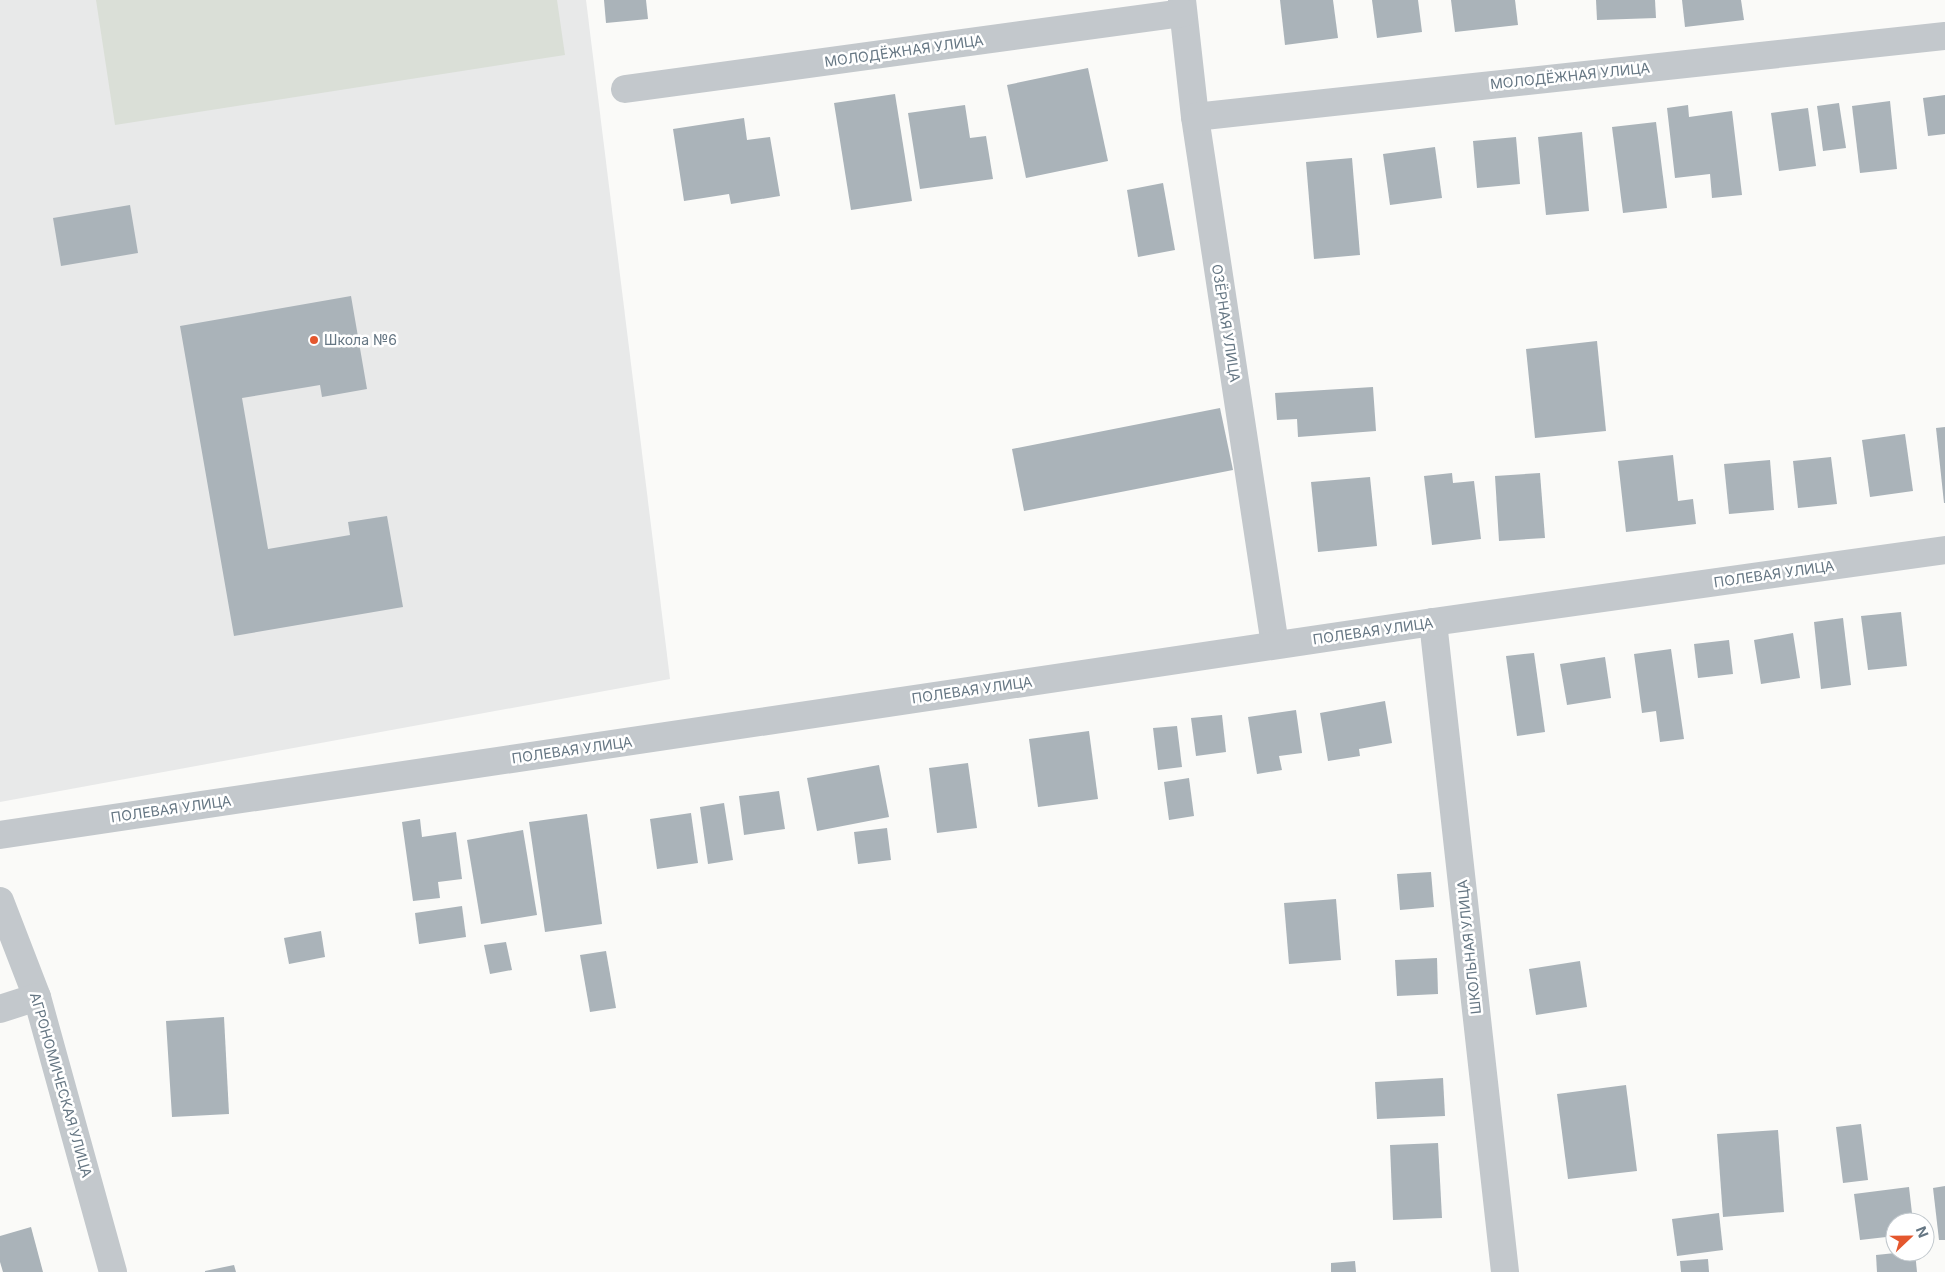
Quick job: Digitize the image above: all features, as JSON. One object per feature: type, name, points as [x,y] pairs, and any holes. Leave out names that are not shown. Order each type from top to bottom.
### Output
[{"type":"street","name":"МОЛОДЁЖНАЯ УЛИЦА","points":[[625,89],[1183,6]]},
{"type":"street","name":"ОЗЁРНАЯ УЛИЦА","points":[[1183,6],[1195,117],[1275,645]]},
{"type":"street","name":"МОЛОДЁЖНАЯ УЛИЦА","points":[[1195,117],[1945,36]]},
{"type":"street","name":"ПОЛЕВАЯ УЛИЦА","points":[[0,835],[1275,645],[1945,550]]},
{"type":"street","name":"ШКОЛЬНАЯ УЛИЦА","points":[[1433,622],[1505,1272]]},
{"type":"street","name":"АГРОНОМИЧЕСКАЯ УЛИЦА","points":[[0,901],[37,998],[113,1272]]},
{"type":"street","points":[[0,1009],[37,998]]},
{"type":"shaded area","name":"Школа №6","points":[[0,0],[586,0],[670,679],[0,802]]},
{"type":"shaded area","points":[[96,0],[557,0],[565,55],[115,125]]},
{"type":"building","points":[[604,0],[646,0],[648,19],[606,23]]},
{"type":"building","points":[[1280,0],[1333,0],[1338,38],[1285,45]]},
{"type":"building","points":[[1372,0],[1418,0],[1422,32],[1377,38]]},
{"type":"building","points":[[1451,0],[1515,0],[1518,25],[1455,32]]},
{"type":"building","points":[[1596,0],[1655,0],[1656,18],[1597,20]]},
{"type":"building","points":[[1682,0],[1741,0],[1744,20],[1685,27]]},
{"type":"building","points":[[1088,68],[1108,161],[1026,178],[1007,85]]},
{"type":"building","points":[[895,94],[912,201],[851,210],[834,103]]},
{"type":"building","points":[[1945,95],[1945,134],[1928,136],[1923,98]]},
{"type":"building","points":[[1890,101],[1897,169],[1860,173],[1852,106]]},
{"type":"building","points":[[1839,103],[1846,148],[1823,151],[1817,106]]},
{"type":"building","points":[[965,105],[970,138],[986,136],[993,179],[920,189],[908,113]]},
{"type":"building","points":[[1688,105],[1689,117],[1732,111],[1742,195],[1712,198],[1710,174],[1675,178],[1667,108]]},
{"type":"building","points":[[1808,108],[1816,166],[1779,171],[1771,113]]},
{"type":"building","points":[[744,118],[747,140],[770,137],[780,196],[731,204],[729,194],[684,201],[673,129]]},
{"type":"building","points":[[1656,122],[1667,208],[1623,213],[1612,127]]},
{"type":"building","points":[[1582,132],[1589,211],[1546,215],[1538,137]]},
{"type":"building","points":[[1516,137],[1520,184],[1477,188],[1473,141]]},
{"type":"building","points":[[1435,147],[1442,198],[1390,205],[1383,154]]},
{"type":"building","points":[[1352,158],[1360,255],[1314,259],[1306,162]]},
{"type":"building","points":[[1163,183],[1175,250],[1138,257],[1127,190]]},
{"type":"building","points":[[130,205],[138,253],[61,266],[53,218]]},
{"type":"building","points":[[351,296],[367,389],[322,397],[320,385],[242,398],[268,549],[350,535],[348,522],[387,516],[403,607],[234,636],[180,326]]},
{"type":"building","points":[[1597,341],[1606,431],[1535,438],[1526,349]]},
{"type":"building","points":[[1373,387],[1376,431],[1298,437],[1297,419],[1277,420],[1275,393]]},
{"type":"building","points":[[1220,408],[1233,470],[1024,511],[1012,449]]},
{"type":"building","points":[[1945,427],[1945,503],[1944,503],[1936,428]]},
{"type":"building","points":[[1905,434],[1913,491],[1870,497],[1862,440]]},
{"type":"building","points":[[1673,455],[1678,501],[1693,499],[1696,524],[1626,532],[1618,461]]},
{"type":"building","points":[[1831,457],[1837,504],[1798,508],[1793,461]]},
{"type":"building","points":[[1770,460],[1774,510],[1729,514],[1724,464]]},
{"type":"building","points":[[1452,473],[1453,483],[1474,481],[1481,539],[1432,545],[1424,476]]},
{"type":"building","points":[[1540,473],[1545,538],[1499,541],[1495,476]]},
{"type":"building","points":[[1370,477],[1377,546],[1318,552],[1311,482]]},
{"type":"building","points":[[1901,612],[1907,666],[1868,670],[1861,616]]},
{"type":"building","points":[[1843,618],[1851,685],[1821,689],[1814,622]]},
{"type":"building","points":[[1793,633],[1800,678],[1761,684],[1754,640]]},
{"type":"building","points":[[1729,640],[1733,674],[1698,678],[1694,644]]},
{"type":"building","points":[[1671,649],[1684,739],[1660,742],[1656,711],[1642,713],[1634,654]]},
{"type":"building","points":[[1534,653],[1545,732],[1517,736],[1506,656]]},
{"type":"building","points":[[1605,657],[1611,698],[1567,705],[1560,664]]},
{"type":"building","points":[[1385,701],[1392,743],[1359,749],[1360,756],[1328,761],[1320,713]]},
{"type":"building","points":[[1296,710],[1302,753],[1279,756],[1282,770],[1257,774],[1248,717]]},
{"type":"building","points":[[1222,715],[1226,752],[1196,756],[1191,718]]},
{"type":"building","points":[[1177,726],[1182,767],[1158,770],[1153,728]]},
{"type":"building","points":[[1089,731],[1098,799],[1038,807],[1029,739]]},
{"type":"building","points":[[968,763],[977,828],[937,833],[929,768]]},
{"type":"building","points":[[879,765],[889,817],[817,831],[807,778]]},
{"type":"building","points":[[1189,778],[1194,816],[1169,820],[1164,782]]},
{"type":"building","points":[[779,791],[785,829],[744,835],[739,796]]},
{"type":"building","points":[[724,803],[733,860],[708,864],[700,807]]},
{"type":"building","points":[[691,813],[698,863],[657,869],[650,819]]},
{"type":"building","points":[[587,814],[602,924],[545,932],[529,822]]},
{"type":"building","points":[[420,819],[422,837],[456,832],[462,879],[438,882],[440,898],[413,901],[402,822]]},
{"type":"building","points":[[887,828],[891,860],[858,864],[854,832]]},
{"type":"building","points":[[523,830],[537,915],[481,924],[467,840]]},
{"type":"building","points":[[1431,872],[1434,907],[1400,910],[1397,874]]},
{"type":"building","points":[[1336,899],[1341,960],[1289,964],[1284,903]]},
{"type":"building","points":[[462,906],[466,937],[419,944],[415,913]]},
{"type":"building","points":[[321,931],[325,957],[289,964],[284,938]]},
{"type":"building","points":[[506,942],[512,970],[490,974],[484,945]]},
{"type":"building","points":[[606,951],[616,1008],[590,1012],[580,955]]},
{"type":"building","points":[[1437,958],[1438,994],[1397,996],[1395,960]]},
{"type":"building","points":[[1580,961],[1587,1007],[1536,1015],[1529,969]]},
{"type":"building","points":[[224,1017],[229,1114],[172,1117],[166,1021]]},
{"type":"building","points":[[1443,1078],[1445,1116],[1377,1119],[1375,1082]]},
{"type":"building","points":[[1626,1085],[1637,1171],[1568,1179],[1557,1094]]},
{"type":"building","points":[[1861,1124],[1868,1180],[1843,1183],[1836,1127]]},
{"type":"building","points":[[1778,1130],[1784,1212],[1723,1217],[1717,1134]]},
{"type":"building","points":[[1438,1143],[1442,1218],[1393,1220],[1390,1145]]},
{"type":"building","points":[[1945,1186],[1945,1240],[1939,1240],[1933,1188]]},
{"type":"building","points":[[1909,1187],[1912,1212],[1885,1212],[1885,1237],[1860,1240],[1854,1194]]},
{"type":"building","points":[[1719,1213],[1723,1250],[1677,1256],[1672,1219]]},
{"type":"building","points":[[31,1227],[43,1272],[3,1272],[0,1262],[0,1236]]},
{"type":"building","points":[[1885,1254],[1885,1262],[1916,1262],[1917,1272],[1877,1272],[1876,1255]]},
{"type":"building","points":[[1708,1259],[1709,1272],[1681,1272],[1680,1261]]},
{"type":"building","points":[[1355,1261],[1356,1272],[1331,1272],[1331,1263]]},
{"type":"building","points":[[234,1265],[236,1272],[205,1272],[205,1271]]},
{"type":"place","name":"Школа №6","points":[[314,340]]}]
